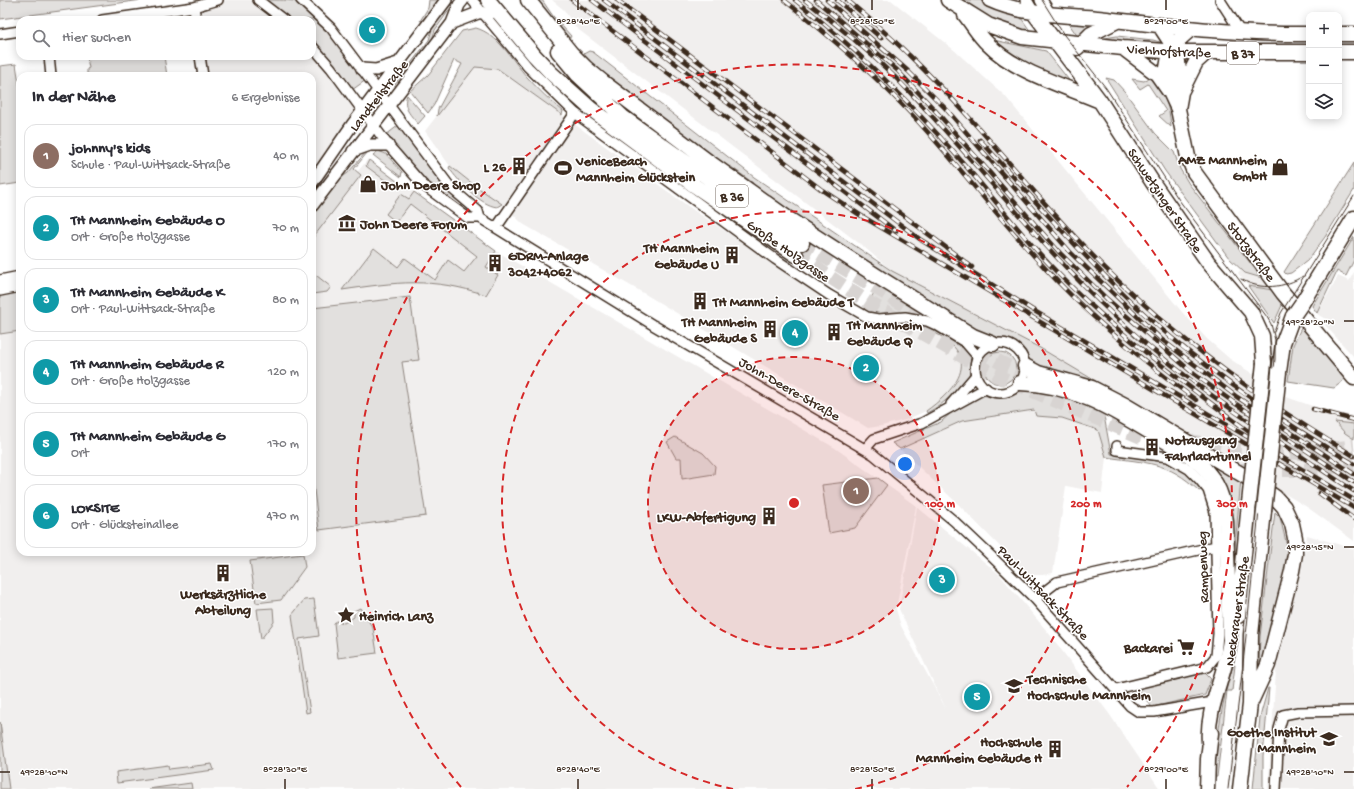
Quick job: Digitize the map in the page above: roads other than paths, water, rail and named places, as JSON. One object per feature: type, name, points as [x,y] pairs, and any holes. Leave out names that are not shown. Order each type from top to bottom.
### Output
[{"type":"main road","name":"B 36","points":[[486,6],[500,12],[534,55],[551,73],[591,109],[695,186],[799,249],[696,169],[624,118],[578,76],[518,0]]},
{"type":"main road","points":[[528,0],[571,53],[586,68],[709,162],[790,220],[972,336],[993,344]]},
{"type":"main road","name":"B 37","points":[[948,0],[960,9],[988,25],[1012,34],[1054,41]]},
{"type":"main road","name":"B 37","points":[[991,0],[1012,8],[1033,4]]},
{"type":"main road","name":"Viehhofstraße","points":[[1033,4],[1049,14],[1191,29],[1306,34]]},
{"type":"main road","name":"Schwetzinger Straße","points":[[1033,4],[1054,41],[1100,101],[1152,183],[1208,262],[1257,323],[1264,345],[1264,363],[1249,503]]},
{"type":"main road","points":[[960,9],[988,45],[1002,55],[1034,74],[1100,101]]},
{"type":"main road","points":[[1071,62],[1080,44],[1091,34],[1117,21]]},
{"type":"main road","points":[[1160,26],[1174,49],[1191,29]]},
{"type":"main road","points":[[1342,34],[1354,34]]},
{"type":"main road","name":"Viehhofstraße","points":[[1054,41],[1123,48],[1174,49],[1206,53],[1306,52]]},
{"type":"main road","points":[[1123,48],[1157,74],[1175,92],[1196,62],[1206,53]]},
{"type":"main road","name":"Stotzstraße","points":[[1174,49],[1167,63],[1175,92],[1188,157],[1201,184],[1283,293],[1354,378]]},
{"type":"main road","points":[[1342,52],[1354,52]]},
{"type":"main road","name":"Neckarauer Straße","points":[[1240,789],[1250,704],[1251,635],[1283,343],[1293,316],[1354,218]]},
{"type":"main road","points":[[1025,366],[1038,373],[1086,386],[1125,405],[1246,477],[1275,497],[1284,507],[1292,524],[1295,538],[1295,554],[1271,654],[1250,704]]},
{"type":"main road","points":[[1020,383],[1048,385],[1082,395],[1107,406],[1187,454],[1200,463],[1214,480],[1224,503],[1226,522],[1230,640],[1228,657],[1213,705],[1208,728],[1209,742]]},
{"type":"main road","name":"Neckarauer Straße","points":[[1207,789],[1209,742],[1216,712],[1233,656],[1249,503]]},
{"type":"street","points":[[130,16],[194,7],[218,0]]},
{"type":"street","points":[[258,0],[279,16]]},
{"type":"street","name":"John-Deere-Straße","points":[[301,0],[328,24],[451,188],[478,211],[480,218]]},
{"type":"street","name":"Landteilstraße","points":[[316,177],[377,90],[446,0]]},
{"type":"street","name":"Landteilstraße","points":[[316,201],[452,23],[462,0]]},
{"type":"street","name":"Große Holzgasse","points":[[472,0],[486,6],[528,67],[575,113],[750,241],[835,299],[867,318],[915,318],[938,326],[966,343],[978,357]]},
{"type":"street","points":[[1220,0],[1240,31]]},
{"type":"street","points":[[452,23],[473,14],[486,6]]},
{"type":"street","points":[[194,7],[195,16]]},
{"type":"street","points":[[0,34],[16,32]]},
{"type":"street","name":"John-Deere-Straße","points":[[316,51],[388,145],[423,185],[468,218],[480,218],[653,325],[865,449]]},
{"type":"street","points":[[50,60],[51,72]]},
{"type":"street","points":[[201,60],[202,72]]},
{"type":"street","points":[[362,70],[376,70],[399,62]]},
{"type":"street","points":[[496,228],[575,113]]},
{"type":"street","points":[[353,151],[370,145],[388,145]]},
{"type":"street","points":[[0,281],[16,278]]},
{"type":"street","points":[[0,290],[16,287]]},
{"type":"street","points":[[1000,343],[1015,347],[1020,352],[1025,366],[1020,383],[1015,388],[1000,393],[986,388],[976,375],[976,363],[978,357],[982,351],[993,344],[1000,343]]},
{"type":"street","points":[[944,410],[976,375]]},
{"type":"street","points":[[865,449],[874,439],[922,423],[986,388]]},
{"type":"street","name":"Rampenweg","points":[[1116,689],[1207,666],[1216,656],[1218,634],[1215,512],[1208,490],[1200,478],[1179,463],[1168,458],[1117,450],[1117,446]]},
{"type":"street","name":"Paul-Wittsack-Straße","points":[[865,449],[954,521],[1035,599],[1130,706],[1139,712],[1154,712],[1207,703],[1213,705]]},
{"type":"street","points":[[1035,599],[1057,582],[1216,546]]},
{"type":"street","points":[[1276,789],[1279,729],[1283,715],[1298,712],[1354,711]]},
{"type":"tunnel","points":[[802,243],[937,325]]},
{"type":"tunnel","points":[[796,255],[868,302],[995,375],[1174,451]]},
{"type":"tunnel","points":[[960,339],[1001,363],[1038,379]]},
{"type":"tunnel","points":[[1186,440],[1238,451],[1302,453],[1354,446]]},
{"type":"tunnel","points":[[1241,470],[1312,470],[1354,464]]},
{"type":"tram line","points":[[1042,0],[1064,35],[1106,88],[1179,200],[1267,317],[1271,324],[1275,340],[1275,359],[1243,664],[1228,789]]},
{"type":"tram line","points":[[1274,332],[1281,313],[1354,196]]},
{"type":"tram line","points":[[1241,279],[1256,285],[1272,286],[1288,283],[1303,276]]},
{"type":"railway","points":[[572,0],[822,190],[860,215],[1354,508]]},
{"type":"railway","points":[[592,0],[896,231]]},
{"type":"railway","points":[[604,0],[921,240],[1031,309],[1354,500]]},
{"type":"railway","points":[[617,0],[972,267]]},
{"type":"railway","points":[[784,0],[818,27],[899,101],[933,138],[1026,247],[1080,304],[1128,347],[1196,400]]},
{"type":"railway","points":[[795,0],[839,36],[900,94],[957,156],[1038,252],[1097,311],[1147,354],[1252,434]]},
{"type":"railway","points":[[805,0],[850,36],[893,75],[946,131],[1074,276],[1130,330],[1191,380],[1255,426],[1354,491]]},
{"type":"railway","points":[[816,0],[897,70],[934,109],[1060,253],[1107,299],[1194,374],[1233,402],[1354,482]]},
{"type":"railway","points":[[827,0],[908,71],[946,109],[1071,253],[1161,339],[1237,397],[1354,474]]},
{"type":"railway","points":[[837,0],[881,38]]},
{"type":"railway","points":[[847,0],[894,40],[934,80],[1100,263],[1129,291],[1190,343],[1253,391],[1354,456]]},
{"type":"railway","points":[[980,140],[1064,233],[1143,313],[1200,361],[1229,383],[1291,425],[1354,464]]},
{"type":"railway","points":[[1313,409],[1354,420]]},
{"type":"railway","points":[[1319,493],[1354,519]]},
{"type":"place","name":"LOKSITE","points":[[372,30]]},
{"type":"place","name":"L 26","points":[[519,166]]},
{"type":"place","name":"AMZ Mannheim GmbH","points":[[1280,167]]},
{"type":"place","name":"VeniceBeach Mannheim Glückstein","points":[[563,168]]},
{"type":"place","name":"John Deere Shop","points":[[368,184]]},
{"type":"place","name":"John Deere Forum","points":[[347,223]]},
{"type":"place","name":"TH Mannheim Gebäude U","points":[[732,255]]},
{"type":"place","name":"GDRM-Anlage 3042+4062","points":[[495,263]]},
{"type":"place","name":"TH Mannheim Gebäude T","points":[[700,301]]},
{"type":"place","name":"TH Mannheim Gebäude S","points":[[770,329]]},
{"type":"place","name":"TH Mannheim Gebäude Q","points":[[834,332]]},
{"type":"place","name":"TH Mannheim Gebäude R","points":[[795,333]]},
{"type":"place","name":"TH Mannheim Gebäude O","points":[[866,368]]},
{"type":"place","name":"Notausgang Fahrlachtunnel","points":[[1152,447]]},
{"type":"place","name":"johnny's kids","points":[[856,491]]},
{"type":"place","name":"LKW-Abfertigung","points":[[769,516]]},
{"type":"place","name":"Werksärztliche Abteilung","points":[[223,573]]},
{"type":"place","name":"TH Mannheim Gebäude K","points":[[942,580]]},
{"type":"place","name":"Heinrich Lanz","points":[[346,615]]},
{"type":"place","name":"Backarei","points":[[1186,647]]},
{"type":"place","name":"Technische Hochschule Mannheim","points":[[1014,686]]},
{"type":"place","name":"TH Mannheim Gebäude G","points":[[977,697]]},
{"type":"place","name":"Goethe Institut Mannheim","points":[[1329,739]]},
{"type":"place","name":"Hochschule Mannheim Gebäude H","points":[[1055,749]]}]
